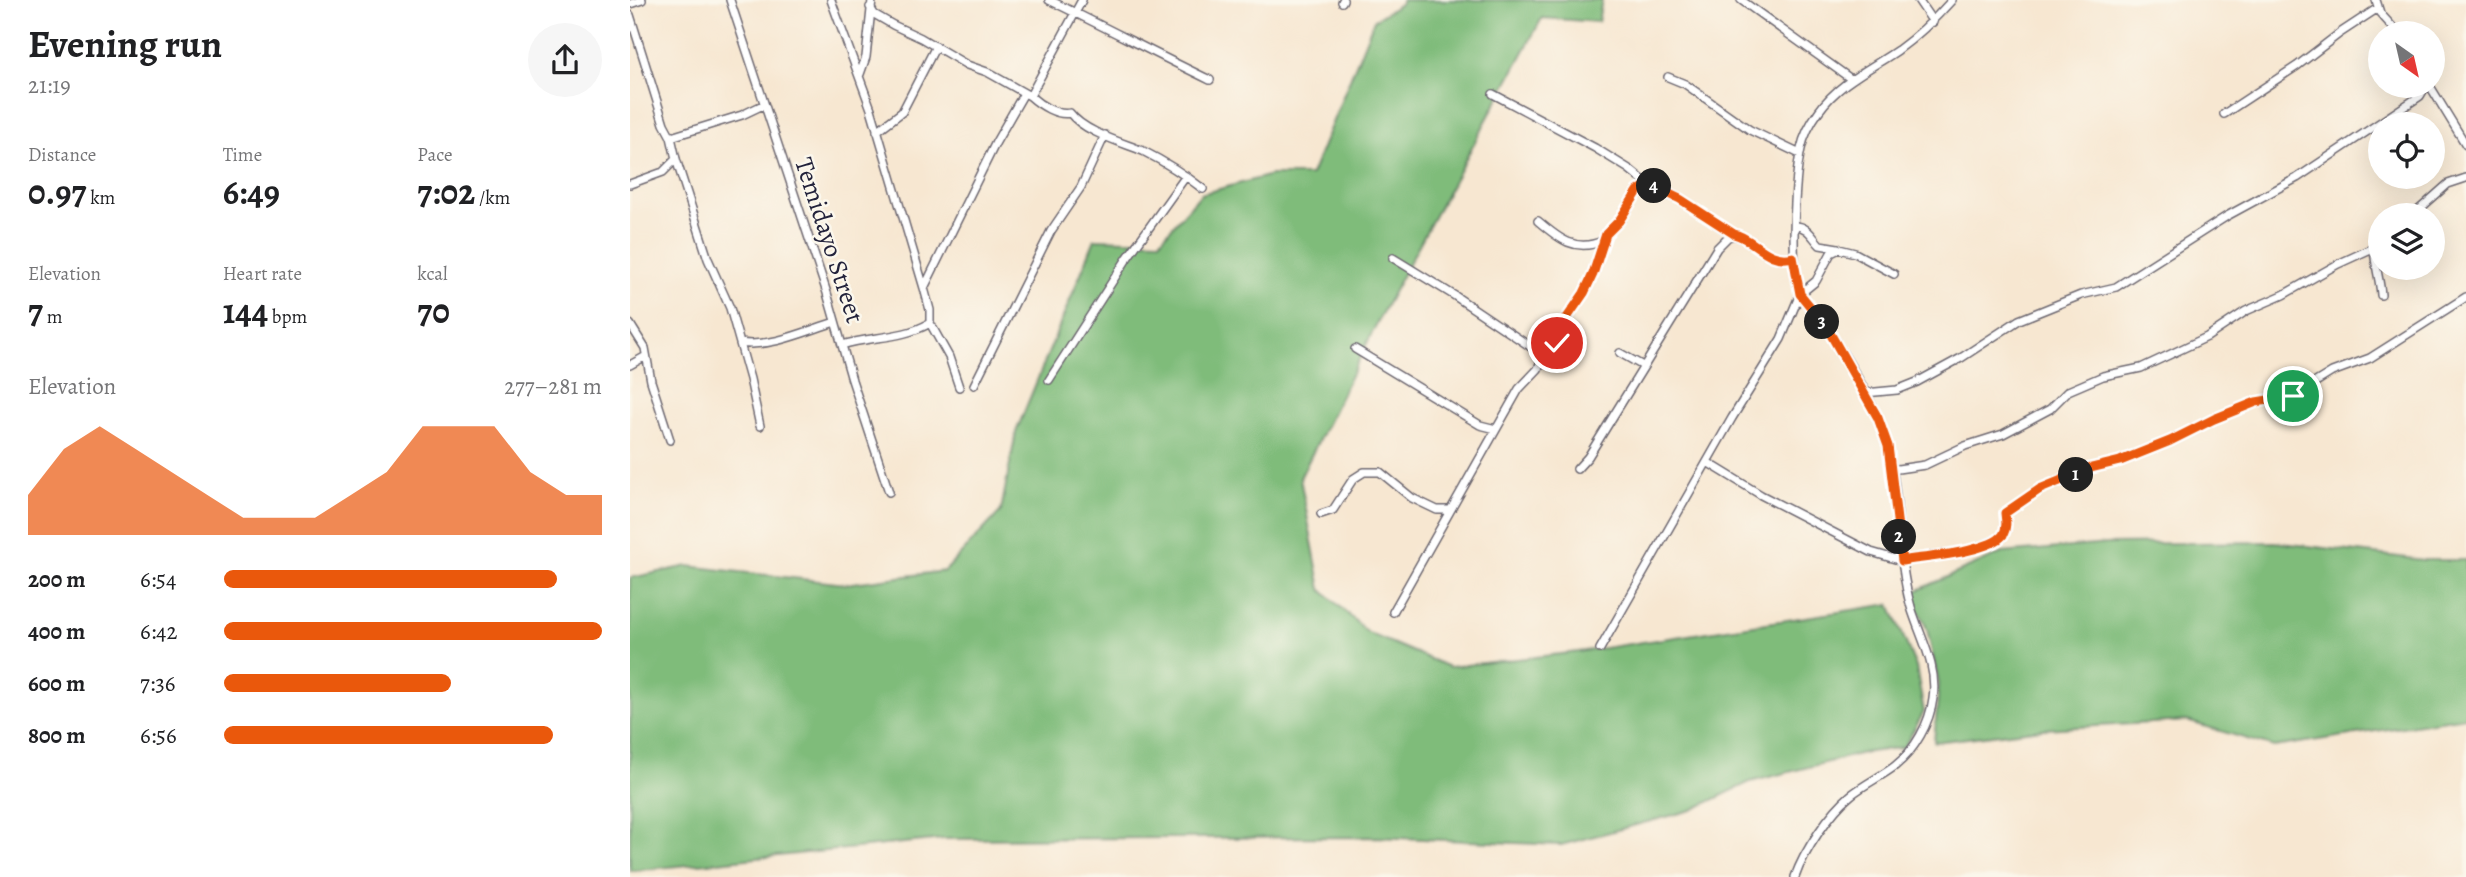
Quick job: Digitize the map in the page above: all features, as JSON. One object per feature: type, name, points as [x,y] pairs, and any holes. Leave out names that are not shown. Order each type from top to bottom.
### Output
[{"type":"street","points":[[630,4],[642,0]]},
{"type":"street","name":"Temidayo Street","points":[[730,0],[802,215],[889,492]]},
{"type":"street","points":[[831,0],[860,75],[924,288],[930,310],[930,323],[949,357],[959,387]]},
{"type":"street","points":[[1049,0],[1210,80]]},
{"type":"street","points":[[924,288],[996,142],[1027,95],[1082,0]]},
{"type":"street","points":[[1741,0],[1851,79]]},
{"type":"street","points":[[1918,0],[1933,22]]},
{"type":"street","points":[[1795,877],[1837,808],[1851,795],[1896,765],[1908,753],[1931,717],[1934,695],[1933,671],[1911,606],[1902,561],[1888,446],[1865,393],[1826,326],[1800,294],[1793,257],[1800,154],[1807,130],[1819,111],[1839,89],[1933,22],[1952,0]]},
{"type":"street","points":[[860,75],[866,57],[871,3]]},
{"type":"street","points":[[871,3],[879,18],[1048,108],[1064,114],[1070,113],[1078,122],[1143,152],[1186,176],[1203,189]]},
{"type":"street","points":[[2224,114],[2297,66],[2377,4],[2389,21]]},
{"type":"street","points":[[631,20],[664,124],[671,137],[708,259],[727,299],[750,379],[760,426]]},
{"type":"street","points":[[630,38],[639,41]]},
{"type":"street","points":[[877,131],[902,112],[936,46]]},
{"type":"street","points":[[1668,77],[1685,84],[1751,130],[1800,154]]},
{"type":"street","points":[[1493,94],[1571,134],[1629,169],[1650,186],[1680,199],[1766,253],[1781,258],[1793,257]]},
{"type":"street","points":[[1865,393],[1897,390],[1917,382],[1961,358],[2019,320],[2081,295],[2116,287],[2227,216],[2297,178],[2417,98]]},
{"type":"street","points":[[2436,98],[2466,145]]},
{"type":"street","points":[[671,137],[742,115],[763,105]]},
{"type":"street","points":[[974,384],[1051,231],[1081,187],[1105,135]]},
{"type":"street","points":[[630,184],[663,172],[676,159]]},
{"type":"street","points":[[1049,380],[1128,257],[1186,176]]},
{"type":"street","points":[[2427,203],[2448,184],[2466,178]]},
{"type":"street","points":[[1393,612],[1519,389],[1538,369],[1543,355],[1557,343],[1565,320],[1584,293],[1598,262],[1602,241],[1619,221],[1638,191],[1650,186]]},
{"type":"street","points":[[1538,221],[1563,242],[1591,245],[1602,241]]},
{"type":"street","points":[[1795,226],[1800,226],[1812,234],[1820,245],[1855,253],[1894,274]]},
{"type":"street","points":[[1577,468],[1588,457],[1717,248],[1734,234]]},
{"type":"street","points":[[1600,649],[1781,339],[1800,294],[1816,281],[1831,253],[1839,248]]},
{"type":"street","points":[[1891,470],[1925,465],[1965,446],[2003,434],[2050,409],[2068,391],[2103,376],[2140,368],[2171,354],[2207,337],[2246,311],[2283,295],[2368,250]]},
{"type":"street","points":[[1393,258],[1543,355]]},
{"type":"street","points":[[2379,280],[2381,295]]},
{"type":"street","points":[[1707,462],[1761,495],[1871,552],[1902,561],[1972,550],[2001,538],[2006,529],[2005,513],[2040,489],[2170,441],[2256,402],[2293,396],[2332,372],[2370,358],[2466,297]]},
{"type":"street","points":[[740,343],[765,343],[835,322]]},
{"type":"street","points":[[842,345],[917,330],[930,323]]},
{"type":"street","points":[[630,324],[645,348],[670,440]]},
{"type":"street","points":[[1355,349],[1480,425],[1496,429]]},
{"type":"street","points":[[1620,353],[1643,366]]},
{"type":"street","points":[[630,365],[646,356]]},
{"type":"street","points":[[1321,514],[1334,510],[1353,479],[1364,472],[1380,472],[1412,498],[1437,510],[1450,510]]},
{"type":"green space","points":[[1402,0],[1602,0],[1598,22],[1542,18],[1382,313],[1300,478],[1321,589],[1368,633],[1449,667],[1578,652],[1890,604],[1916,667],[1924,712],[1904,747],[1863,753],[1750,782],[1692,810],[1561,845],[1375,837],[943,839],[630,871],[630,578],[688,566],[845,584],[945,571],[1001,511],[1016,432],[1095,239],[1160,241],[1201,194],[1271,175],[1311,175],[1374,20]]},
{"type":"green space","points":[[2274,542],[2424,560],[2466,560],[2466,717],[2274,747],[2187,721],[2042,729],[1934,742],[1939,684],[1927,629],[1911,593],[2002,553],[2107,544]]},
{"type":"route","points":[[1557,343],[1562,325],[1584,293],[1593,274],[1602,241],[1619,221],[1638,191],[1644,187],[1655,187],[1680,199],[1734,234],[1744,237],[1759,250],[1781,258],[1793,257],[1800,294],[1826,326],[1878,418],[1888,446],[1902,561],[1972,550],[2001,538],[2006,529],[2005,513],[2040,489],[2170,441],[2256,402],[2293,396]]}]
